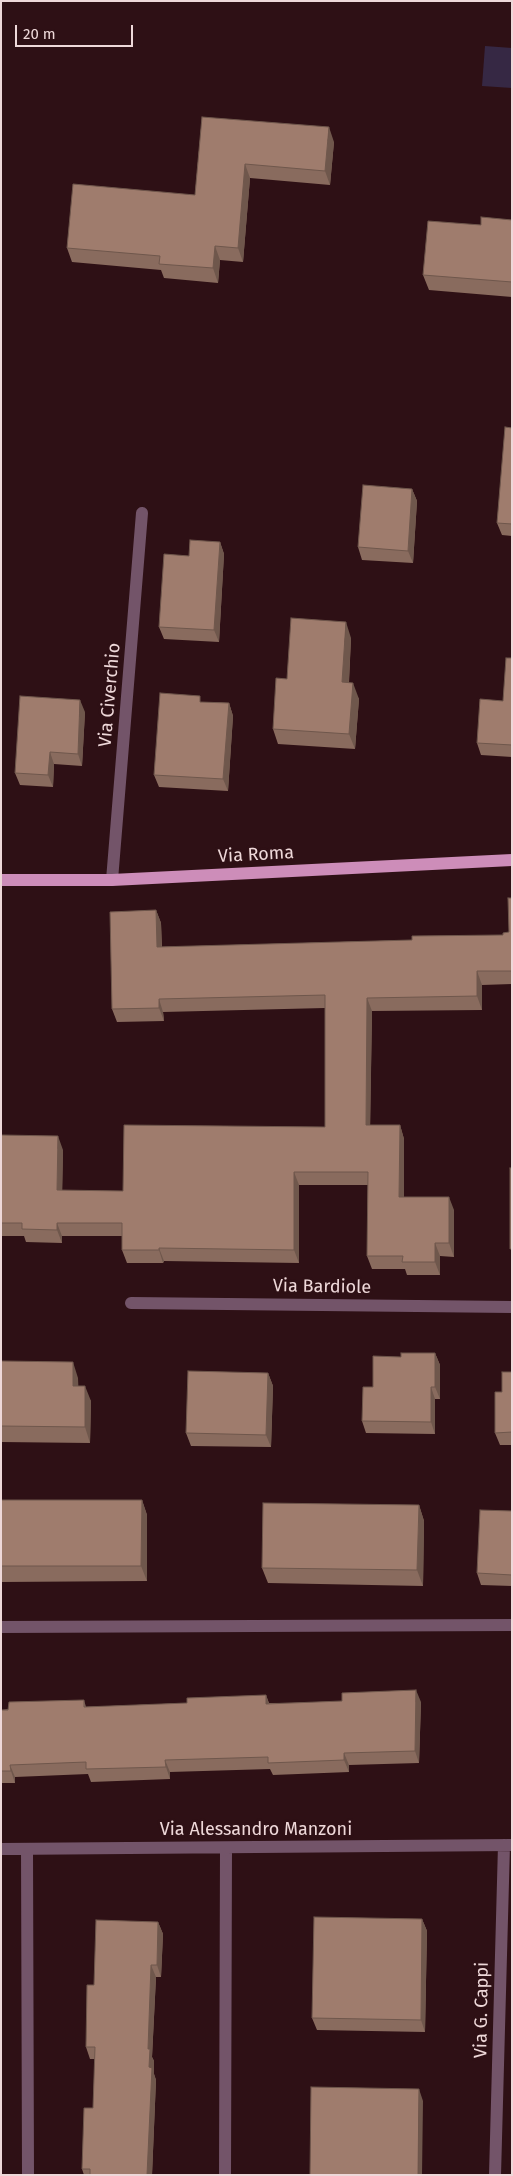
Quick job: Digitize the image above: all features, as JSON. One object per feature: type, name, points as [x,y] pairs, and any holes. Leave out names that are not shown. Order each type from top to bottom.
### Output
[{"type":"main road","name":"Via Roma","points":[[1,880],[112,880],[512,860]]},
{"type":"street","name":"Via Civerchio","points":[[112,880],[142,514]]},
{"type":"street","name":"Via Bardiole","points":[[131,1303],[512,1307]]},
{"type":"street","points":[[1,1627],[512,1625]]},
{"type":"street","name":"Via Alessandro Manzoni","points":[[1,1849],[508,1845]]},
{"type":"street","name":"Via G. Cappi","points":[[495,2175],[508,1845]]},
{"type":"street","points":[[225,2175],[226,1848]]},
{"type":"street","points":[[27,1849],[28,2175]]},
{"type":"shaded area","points":[[485,46],[512,48],[512,88],[482,86]]},
{"type":"building","points":[[202,117],[329,127],[325,171],[245,164],[238,248],[215,246],[213,268],[159,264],[160,256],[67,248],[73,184],[195,195]]},
{"type":"building","points":[[481,217],[512,220],[512,282],[423,275],[428,221],[481,225]]},
{"type":"building","points":[[505,427],[512,428],[512,524],[497,523]]},
{"type":"building","points":[[363,485],[412,489],[408,551],[358,547]]},
{"type":"building","points":[[190,540],[220,542],[214,630],[159,627],[164,554],[189,556]]},
{"type":"building","points":[[291,618],[346,622],[342,682],[353,683],[349,734],[273,729],[276,678],[287,679]]},
{"type":"building","points":[[506,658],[512,658],[512,745],[477,743],[480,699],[503,701]]},
{"type":"building","points":[[160,693],[200,696],[200,702],[229,703],[223,779],[154,775]]},
{"type":"building","points":[[20,696],[80,700],[78,754],[50,752],[48,775],[15,773]]},
{"type":"building","points":[[508,898],[512,898],[512,971],[477,971],[477,996],[367,998],[366,1125],[400,1125],[399,1197],[449,1197],[449,1243],[435,1243],[435,1262],[402,1262],[403,1256],[367,1256],[368,1172],[294,1172],[294,1250],[159,1248],[159,1250],[122,1250],[122,1223],[57,1223],[57,1230],[22,1229],[22,1223],[1,1223],[1,1135],[58,1136],[57,1190],[123,1191],[124,1125],[325,1127],[325,995],[159,999],[159,1008],[112,1009],[110,912],[156,910],[157,947],[412,940],[412,936],[503,935],[503,933],[509,932]]},
{"type":"building","points":[[510,1168],[512,1168],[512,1249],[510,1249]]},
{"type":"building","points":[[401,1353],[435,1353],[435,1387],[431,1387],[431,1422],[362,1421],[363,1387],[373,1387],[373,1356],[401,1357]]},
{"type":"building","points":[[1,1361],[73,1362],[73,1386],[85,1386],[85,1427],[1,1426]]},
{"type":"building","points":[[188,1371],[268,1373],[266,1435],[186,1433]]},
{"type":"building","points":[[502,1372],[512,1372],[512,1432],[495,1433],[495,1392],[502,1392]]},
{"type":"building","points":[[1,1500],[142,1500],[141,1566],[1,1566]]},
{"type":"building","points":[[263,1503],[419,1505],[417,1570],[262,1568]]},
{"type":"building","points":[[480,1510],[512,1511],[512,1575],[477,1573]]},
{"type":"building","points":[[416,1690],[415,1751],[344,1753],[344,1760],[268,1763],[268,1757],[165,1760],[166,1767],[86,1769],[86,1762],[10,1765],[11,1771],[1,1771],[1,1710],[8,1710],[9,1702],[84,1700],[84,1707],[187,1703],[187,1698],[266,1695],[266,1704],[342,1701],[342,1693]]},
{"type":"building","points":[[314,1917],[422,1919],[421,2020],[312,2018]]},
{"type":"building","points":[[96,1920],[158,1922],[157,1965],[151,1965],[148,2049],[150,2049],[149,2067],[152,2068],[147,2175],[90,2175],[90,2169],[82,2169],[84,2108],[93,2108],[95,2047],[86,2047],[87,1985],[94,1985]]},
{"type":"building","points":[[311,2087],[419,2089],[418,2175],[310,2175]]}]
